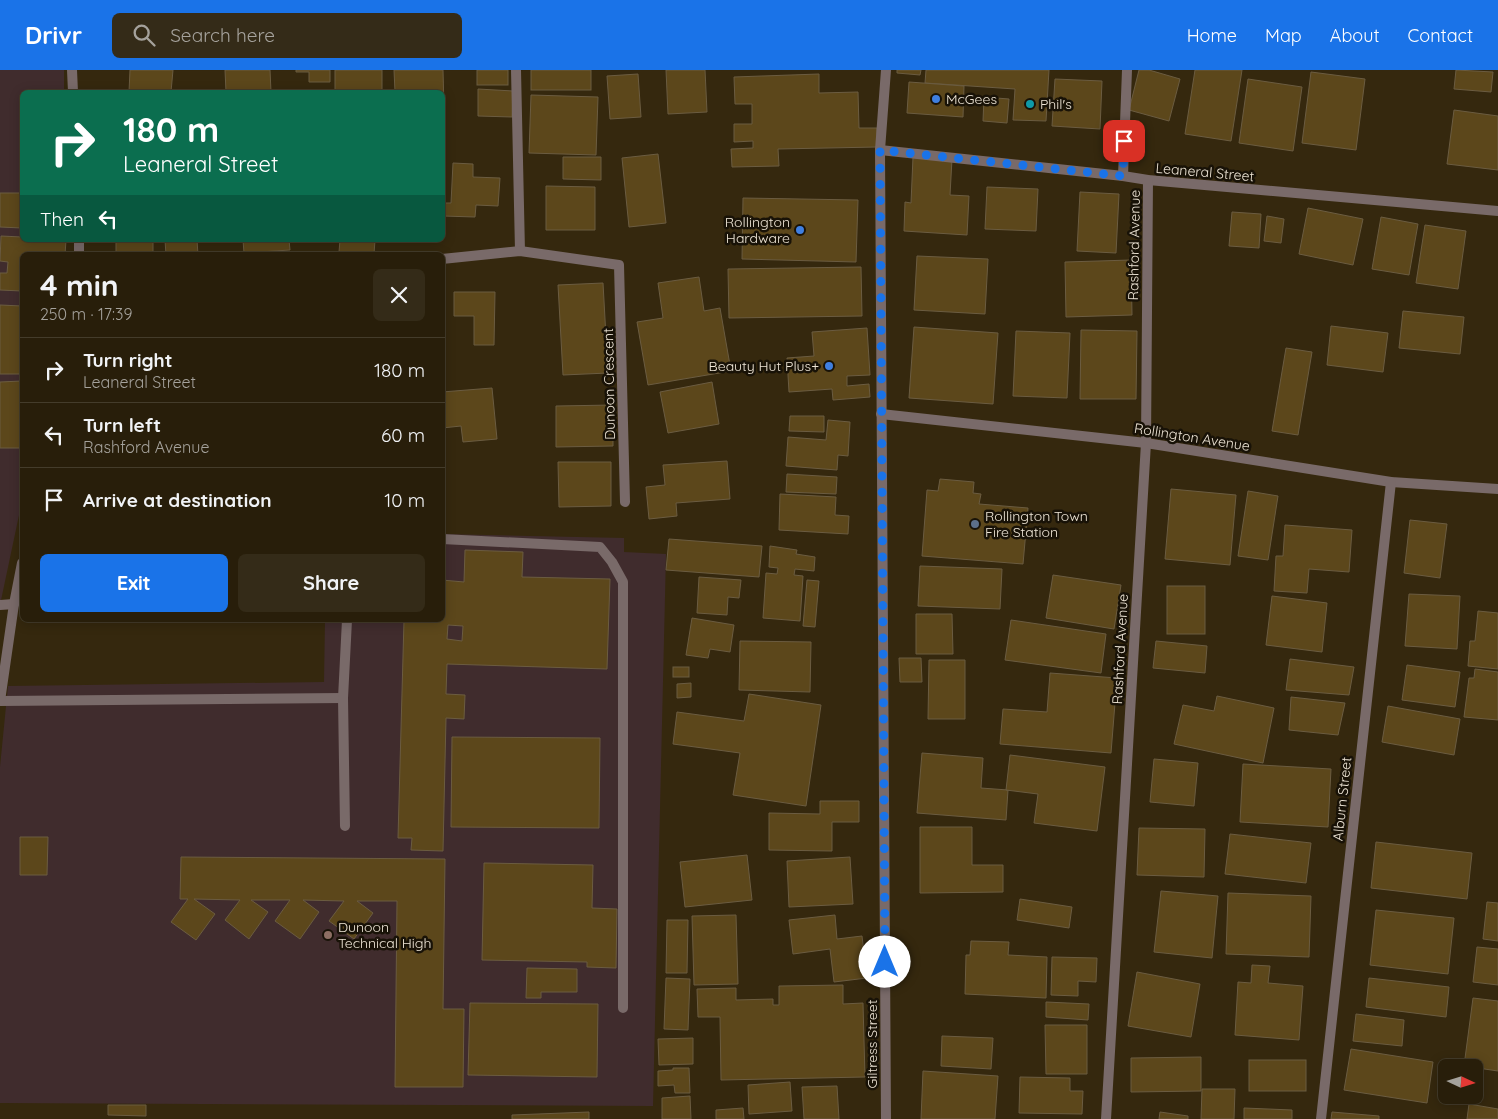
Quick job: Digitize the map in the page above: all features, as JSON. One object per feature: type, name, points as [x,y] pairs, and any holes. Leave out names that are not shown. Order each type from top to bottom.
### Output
[{"type":"street","points":[[72,70],[73,90]]},
{"type":"street","points":[[445,259],[520,251],[516,70]]},
{"type":"street","name":"Giltress Street","points":[[886,70],[880,150],[886,1119]]},
{"type":"street","name":"Rashford Avenue","points":[[1123,176],[1127,70]]},
{"type":"street","name":"Leaneral Street","points":[[880,150],[1148,180],[1498,211]]},
{"type":"street","name":"Rashford Avenue","points":[[1106,1119],[1146,443],[1148,180]]},
{"type":"street","name":"Dunoon Crescent","points":[[520,251],[620,265],[626,502]]},
{"type":"street","name":"Rollington Avenue","points":[[881,414],[1146,443],[1391,482],[1498,489]]},
{"type":"street","name":"Alburn Street","points":[[1321,1119],[1391,482]]},
{"type":"street","points":[[445,539],[600,547],[612,562],[623,582],[623,1008]]},
{"type":"street","points":[[20,572],[0,701],[343,698]]},
{"type":"street","points":[[0,605],[14,604]]},
{"type":"street","points":[[345,826],[343,698],[347,622]]},
{"type":"shaded area","points":[[0,70],[64,70],[64,90],[20,90],[20,242],[22,242],[22,252],[20,252],[20,510],[0,605]]},
{"type":"shaded area","name":"Dunoon Technical High","points":[[445,534],[624,538],[624,552],[666,554],[653,1106],[0,1103],[0,767],[8,686],[324,682],[325,622],[445,622]]},
{"type":"building","points":[[130,70],[173,70],[171,90],[129,90]]},
{"type":"building","points":[[225,70],[270,70],[271,90],[226,90]]},
{"type":"building","points":[[296,70],[330,70],[330,82],[309,82],[309,72],[296,72]]},
{"type":"building","points":[[335,70],[382,70],[382,90],[335,90]]},
{"type":"building","points":[[394,70],[443,70],[444,90],[395,90]]},
{"type":"building","points":[[477,70],[508,70],[508,85],[477,85]]},
{"type":"building","points":[[531,70],[591,70],[591,90],[531,90]]},
{"type":"building","points":[[666,70],[705,70],[707,112],[668,114]]},
{"type":"building","points":[[897,70],[921,70],[920,75],[897,73]]},
{"type":"building","name":"Phil's","points":[[926,70],[1049,70],[1046,121],[1013,120],[1015,89],[925,83]]},
{"type":"building","points":[[1139,70],[1149,70],[1180,79],[1169,121],[1129,110]]},
{"type":"building","points":[[1195,70],[1242,70],[1231,141],[1185,134]]},
{"type":"building","points":[[1456,70],[1493,72],[1491,92],[1454,89]]},
{"type":"building","points":[[1311,72],[1365,79],[1356,150],[1302,143]]},
{"type":"building","points":[[638,74],[641,117],[610,119],[607,76]]},
{"type":"building","points":[[819,74],[819,93],[858,92],[859,128],[877,128],[877,147],[778,149],[779,166],[732,167],[731,149],[753,148],[753,141],[734,142],[734,124],[752,124],[752,104],[735,104],[734,77]]},
{"type":"building","points":[[1055,79],[1102,81],[1100,129],[1052,126]]},
{"type":"building","points":[[1248,79],[1302,87],[1293,151],[1239,143]]},
{"type":"building","name":"McGees","points":[[909,82],[964,86],[963,117],[907,113]]},
{"type":"building","points":[[478,89],[513,91],[512,117],[478,116]]},
{"type":"building","points":[[531,95],[598,97],[596,155],[529,153]]},
{"type":"building","points":[[984,97],[1009,99],[1007,123],[983,121]]},
{"type":"building","points":[[1454,110],[1498,116],[1498,170],[1447,164]]},
{"type":"building","points":[[658,154],[666,223],[629,227],[622,158]]},
{"type":"building","points":[[563,157],[601,157],[601,180],[563,179]]},
{"type":"building","points":[[913,157],[952,159],[950,195],[969,196],[967,235],[904,231],[905,202],[911,203]]},
{"type":"building","points":[[453,163],[473,164],[473,177],[500,178],[498,206],[476,205],[475,217],[445,216],[445,203],[451,203]]},
{"type":"building","points":[[546,186],[595,187],[595,230],[546,230]]},
{"type":"building","points":[[987,187],[1038,189],[1036,231],[985,229]]},
{"type":"building","points":[[1080,192],[1119,194],[1116,253],[1077,251]]},
{"type":"building","points":[[0,193],[20,193],[20,228],[0,227]]},
{"type":"building","name":"Rollington Hardware","points":[[743,198],[858,200],[856,262],[742,259]]},
{"type":"building","points":[[1308,208],[1363,219],[1353,265],[1299,254]]},
{"type":"building","points":[[1232,212],[1261,214],[1259,248],[1229,246]]},
{"type":"building","points":[[1267,216],[1284,219],[1281,243],[1264,241]]},
{"type":"building","points":[[1381,217],[1418,224],[1409,275],[1372,269]]},
{"type":"building","points":[[1425,225],[1466,231],[1458,289],[1416,283]]},
{"type":"building","points":[[1,236],[20,237],[20,242],[66,242],[65,252],[20,252],[20,291],[0,290],[0,273],[7,273],[8,262],[0,261]]},
{"type":"building","points":[[116,242],[153,242],[153,252],[116,252]]},
{"type":"building","points":[[165,242],[197,242],[198,252],[166,252]]},
{"type":"building","points":[[243,242],[289,242],[290,250],[244,252]]},
{"type":"building","points":[[340,242],[375,242],[374,252],[339,252]]},
{"type":"building","points":[[917,256],[988,259],[985,314],[914,310]]},
{"type":"building","points":[[1131,260],[1132,315],[1066,317],[1065,262]]},
{"type":"building","points":[[861,267],[862,316],[729,318],[728,269]]},
{"type":"building","points":[[699,277],[704,311],[720,308],[731,371],[648,385],[637,322],[663,318],[658,283]]},
{"type":"building","points":[[603,283],[608,373],[563,375],[558,285]]},
{"type":"building","points":[[454,292],[495,292],[494,345],[474,345],[474,316],[454,316]]},
{"type":"building","points":[[0,305],[20,306],[20,374],[0,374]]},
{"type":"building","points":[[1403,311],[1464,317],[1460,354],[1399,348]]},
{"type":"building","points":[[1331,326],[1388,333],[1383,372],[1327,365]]},
{"type":"building","points":[[914,327],[998,333],[993,404],[909,398]]},
{"type":"building","name":"Beauty Hut Plus+","points":[[867,328],[870,375],[847,376],[847,386],[869,384],[870,397],[833,400],[832,389],[789,392],[787,358],[814,356],[812,332]]},
{"type":"building","points":[[1081,330],[1137,331],[1136,399],[1080,399]]},
{"type":"building","points":[[1016,331],[1070,333],[1067,398],[1013,396]]},
{"type":"building","points":[[1286,348],[1312,352],[1298,435],[1272,431]]},
{"type":"building","points":[[20,381],[20,448],[0,448],[0,382]]},
{"type":"building","points":[[712,382],[719,424],[668,433],[660,392]]},
{"type":"building","points":[[492,388],[497,439],[463,442],[461,426],[445,428],[445,392]]},
{"type":"building","points":[[613,405],[613,446],[556,447],[556,406]]},
{"type":"building","points":[[790,416],[824,416],[824,432],[789,431]]},
{"type":"building","points":[[828,420],[850,422],[848,456],[838,455],[837,470],[786,466],[788,437],[826,440]]},
{"type":"building","points":[[727,461],[730,499],[676,503],[677,516],[649,519],[646,487],[665,485],[663,465]]},
{"type":"building","points":[[558,462],[611,462],[611,506],[559,507]]},
{"type":"building","points":[[787,474],[837,477],[836,494],[786,492]]},
{"type":"building","name":"Rollington Town Fire Station","points":[[940,479],[974,482],[973,493],[981,494],[979,504],[1028,508],[1023,564],[922,556],[927,490],[938,491]]},
{"type":"building","points":[[1171,489],[1236,495],[1230,565],[1165,559]]},
{"type":"building","points":[[1248,491],[1278,496],[1268,560],[1238,556]]},
{"type":"building","points":[[780,494],[836,497],[835,515],[849,516],[848,534],[779,530]]},
{"type":"building","points":[[1410,520],[1447,524],[1440,578],[1404,573]]},
{"type":"building","points":[[1285,525],[1352,530],[1349,572],[1309,569],[1307,593],[1274,591],[1276,556],[1283,556]]},
{"type":"building","points":[[669,539],[762,546],[759,577],[666,570]]},
{"type":"building","points":[[770,546],[797,550],[796,554],[815,557],[814,571],[795,569],[794,575],[803,576],[800,621],[763,618],[766,573],[777,574],[778,568],[769,567]]},
{"type":"building","points":[[465,550],[523,552],[522,577],[610,579],[607,669],[447,664],[446,694],[465,695],[464,719],[446,718],[443,851],[411,850],[412,838],[398,838],[404,622],[445,622],[445,580],[464,582]],"holes":[[[448,625],[463,626],[462,641],[447,639]]]},
{"type":"building","points":[[920,566],[1002,569],[1000,609],[918,606]]},
{"type":"building","points":[[1053,575],[1121,585],[1114,629],[1046,618]]},
{"type":"building","points":[[699,577],[741,580],[739,598],[728,597],[727,615],[697,613]]},
{"type":"building","points":[[807,580],[819,581],[815,627],[803,626]]},
{"type":"building","points":[[1167,586],[1205,586],[1205,634],[1167,634]]},
{"type":"building","points":[[1409,594],[1460,596],[1457,649],[1405,646]]},
{"type":"building","points":[[1272,596],[1327,603],[1322,652],[1266,645]]},
{"type":"building","points":[[1478,611],[1498,613],[1498,669],[1468,666],[1470,641],[1475,641]]},
{"type":"building","points":[[916,614],[952,614],[953,654],[916,654]]},
{"type":"building","points":[[692,618],[734,625],[730,652],[710,649],[708,658],[686,655]]},
{"type":"building","points":[[1011,620],[1106,634],[1101,673],[1005,660]]},
{"type":"building","points":[[740,641],[811,642],[810,692],[739,690]]},
{"type":"building","points":[[1156,641],[1207,646],[1205,673],[1153,668]]},
{"type":"building","points":[[899,658],[921,658],[922,682],[900,682]]},
{"type":"building","points":[[1290,659],[1354,667],[1349,695],[1286,690]]},
{"type":"building","points":[[929,660],[965,660],[965,719],[928,719]]},
{"type":"building","points":[[1407,665],[1460,672],[1455,707],[1402,700]]},
{"type":"building","points":[[673,667],[689,667],[689,677],[673,677]]},
{"type":"building","points":[[1475,669],[1498,672],[1498,720],[1464,717],[1469,678],[1474,678]]},
{"type":"building","points":[[1050,673],[1117,678],[1111,753],[1000,744],[1003,709],[1047,712]]},
{"type":"building","points":[[691,683],[691,697],[677,698],[677,684]]},
{"type":"building","points":[[749,694],[821,705],[806,806],[733,795],[740,753],[673,744],[677,712],[744,721]]},
{"type":"building","points":[[1217,696],[1274,708],[1263,763],[1174,744],[1183,705],[1214,711]]},
{"type":"building","points":[[1291,697],[1345,703],[1338,735],[1289,730]]},
{"type":"building","points":[[1388,706],[1460,719],[1454,755],[1382,742]]},
{"type":"building","points":[[452,737],[600,738],[599,828],[451,827]]},
{"type":"building","points":[[922,753],[983,758],[981,788],[1008,790],[1006,820],[917,813]]},
{"type":"building","points":[[1010,755],[1105,767],[1097,831],[1034,823],[1038,794],[1006,790]]},
{"type":"building","points":[[1154,759],[1198,763],[1194,806],[1150,802]]},
{"type":"building","points":[[1243,764],[1331,769],[1328,827],[1240,822]]},
{"type":"building","points":[[820,801],[859,801],[859,822],[832,822],[832,851],[769,850],[769,813],[820,814]]},
{"type":"building","points":[[920,827],[972,827],[972,865],[1003,865],[1003,892],[920,893]]},
{"type":"building","points":[[1139,828],[1205,829],[1204,877],[1137,875]]},
{"type":"building","points":[[1230,834],[1311,843],[1306,883],[1225,874]]},
{"type":"building","points":[[20,837],[48,837],[47,875],[20,875]]},
{"type":"building","points":[[1376,842],[1472,853],[1467,899],[1371,888]]},
{"type":"building","points":[[747,855],[752,900],[685,907],[680,862]]},
{"type":"building","points":[[181,857],[445,859],[443,1009],[464,1009],[463,1087],[395,1087],[397,901],[357,901],[373,913],[354,939],[329,921],[344,901],[303,900],[319,912],[300,939],[275,921],[290,900],[251,900],[268,912],[249,939],[225,920],[240,900],[194,899],[215,914],[196,940],[171,922],[188,899],[180,899]]},
{"type":"building","points":[[850,857],[853,904],[789,907],[787,861]]},
{"type":"building","points":[[484,863],[593,865],[592,908],[617,909],[616,968],[587,967],[587,962],[482,960]]},
{"type":"building","points":[[1161,891],[1218,896],[1212,958],[1154,952]]},
{"type":"building","points":[[1228,893],[1311,896],[1309,957],[1226,954]]},
{"type":"building","points":[[1020,899],[1072,907],[1069,928],[1017,920]]},
{"type":"building","points":[[1487,902],[1498,903],[1498,941],[1483,939]]},
{"type":"building","points":[[1376,910],[1454,918],[1448,974],[1370,965]]},
{"type":"building","points":[[736,915],[738,984],[694,985],[692,916]]},
{"type":"building","points":[[835,915],[837,939],[862,936],[867,978],[834,982],[830,949],[793,954],[789,920]]},
{"type":"building","points":[[667,920],[688,920],[687,973],[666,973]]},
{"type":"building","points":[[971,941],[1009,942],[1008,955],[1047,957],[1046,998],[965,994],[966,955],[970,955]]},
{"type":"building","points":[[1477,947],[1498,949],[1498,985],[1473,982]]},
{"type":"building","points":[[1052,957],[1097,958],[1096,982],[1078,981],[1078,996],[1051,995]]},
{"type":"building","points":[[1252,965],[1270,966],[1268,983],[1303,986],[1299,1040],[1235,1035],[1238,982],[1251,983]]},
{"type":"building","points":[[527,968],[577,969],[577,992],[541,992],[541,998],[526,998]]},
{"type":"building","points":[[1137,972],[1200,984],[1191,1037],[1128,1026]]},
{"type":"building","points":[[666,978],[690,979],[688,1030],[664,1029]]},
{"type":"building","points":[[1369,978],[1449,987],[1446,1017],[1366,1007]]},
{"type":"building","points":[[843,985],[843,1004],[863,1003],[865,1077],[721,1080],[720,1017],[698,1017],[697,989],[736,988],[736,1000],[773,999],[773,1005],[779,1005],[779,986]]},
{"type":"building","points":[[1473,998],[1498,1001],[1498,1071],[1483,1069],[1483,1059],[1465,1059]]},
{"type":"building","points":[[1046,1002],[1089,1004],[1088,1020],[1046,1017]]},
{"type":"building","points":[[470,1003],[598,1004],[597,1077],[468,1075]]},
{"type":"building","points":[[1356,1014],[1404,1020],[1402,1046],[1353,1041]]},
{"type":"building","points":[[1045,1025],[1087,1025],[1087,1074],[1046,1074]]},
{"type":"building","points":[[942,1036],[993,1038],[991,1069],[941,1066]]},
{"type":"building","points":[[693,1038],[693,1064],[659,1065],[658,1039]]},
{"type":"building","points":[[1351,1049],[1433,1062],[1427,1103],[1344,1090]]},
{"type":"building","points":[[1201,1057],[1201,1091],[1131,1092],[1131,1058]]},
{"type":"building","points":[[1249,1060],[1306,1060],[1306,1091],[1249,1091]]},
{"type":"building","points":[[673,1068],[689,1068],[690,1093],[675,1093],[674,1085],[658,1086],[658,1071],[673,1070]]},
{"type":"building","points":[[923,1071],[998,1076],[995,1119],[921,1119]]},
{"type":"building","points":[[1020,1077],[1070,1078],[1070,1091],[1083,1091],[1082,1114],[1019,1113]]},
{"type":"building","points":[[790,1082],[792,1111],[749,1114],[748,1085]]},
{"type":"building","points":[[837,1086],[839,1119],[804,1119],[802,1087]]},
{"type":"building","points":[[1202,1089],[1235,1089],[1234,1119],[1201,1119]]},
{"type":"building","points":[[690,1096],[691,1119],[662,1119],[662,1098]]},
{"type":"building","points":[[1469,1104],[1498,1109],[1498,1119],[1467,1119]]},
{"type":"building","points":[[108,1105],[146,1105],[146,1116],[108,1115]]},
{"type":"building","points":[[743,1108],[744,1119],[716,1119],[716,1110]]},
{"type":"building","points":[[1244,1108],[1292,1110],[1292,1119],[1244,1119]]},
{"type":"building","points":[[589,1112],[589,1119],[512,1119],[512,1115]]},
{"type":"building","points":[[1160,1112],[1188,1116],[1188,1119],[1159,1119]]},
{"type":"building","points":[[1332,1112],[1379,1116],[1379,1119],[1331,1119]]},
{"type":"place","name":"McGees","points":[[936,99]]},
{"type":"place","name":"Phil's","points":[[1030,104]]},
{"type":"place","name":"Rollington Hardware","points":[[800,230]]},
{"type":"place","name":"Beauty Hut Plus+","points":[[829,366]]},
{"type":"place","name":"Rollington Town Fire Station","points":[[975,524]]},
{"type":"place","name":"Dunoon Technical High","points":[[328,935]]},
{"type":"route","points":[[885,962],[880,150],[1123,176],[1124,141]]}]
